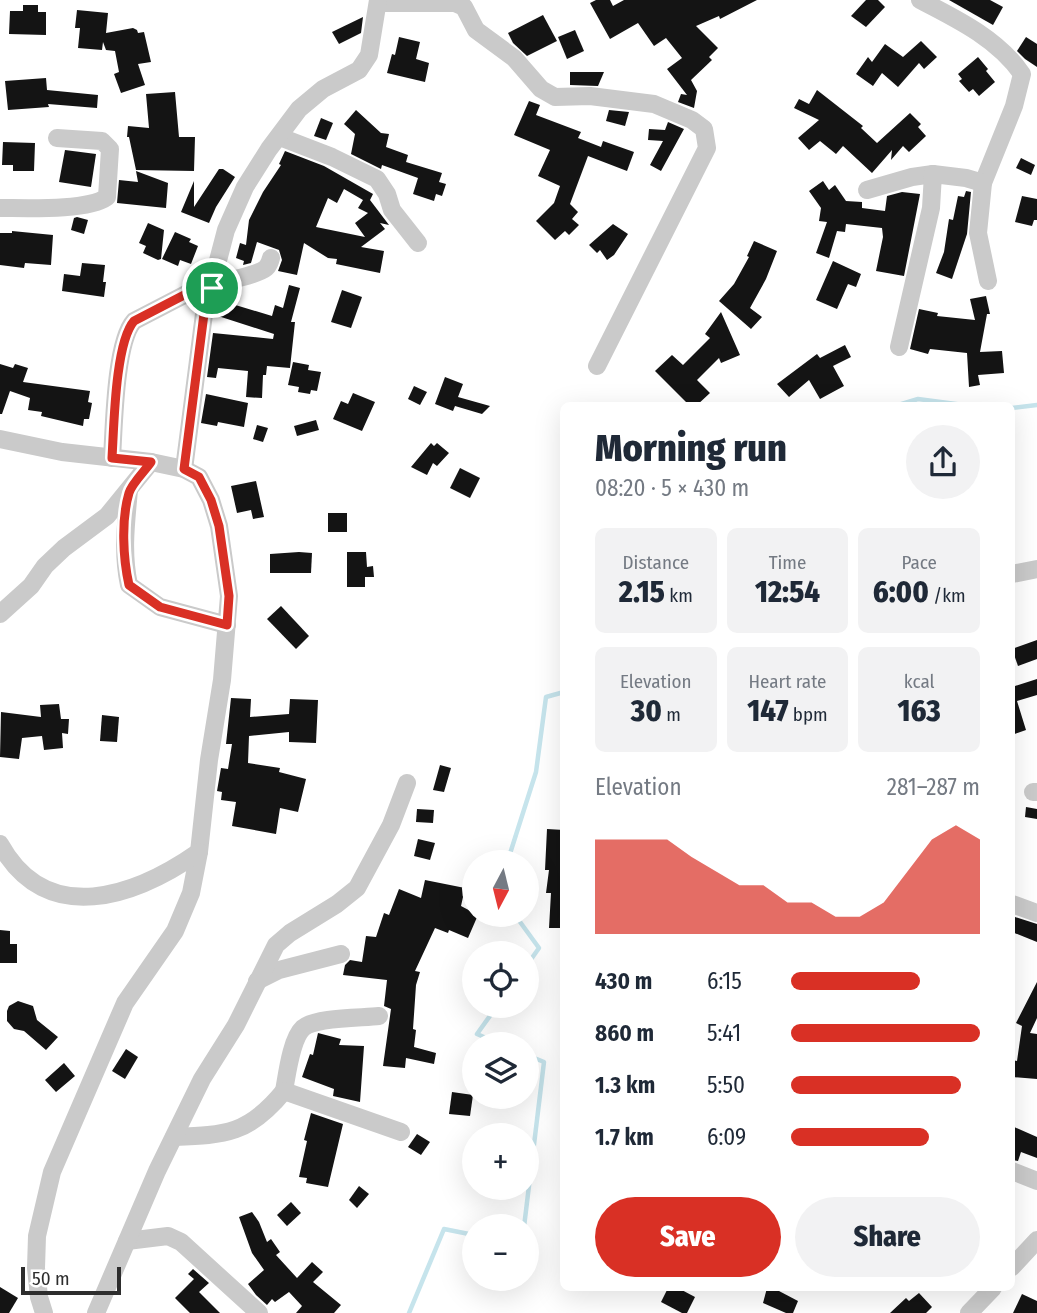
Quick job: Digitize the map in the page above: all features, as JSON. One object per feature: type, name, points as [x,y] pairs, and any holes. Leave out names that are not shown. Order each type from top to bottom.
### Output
[{"type":"street","points":[[920,0],[1000,48],[1021,74],[1014,106],[983,183],[978,233],[988,281]]},
{"type":"street","points":[[184,469],[204,314],[226,230],[245,187],[299,109],[323,89],[359,70],[369,55],[378,1],[455,3],[464,7],[476,30],[514,58],[541,89],[555,97],[590,96],[654,104],[692,120],[704,129],[707,148],[597,366]]},
{"type":"street","points":[[280,136],[377,179],[387,194],[392,210],[418,243]]},
{"type":"street","points":[[0,208],[76,205],[107,197],[108,145],[102,141],[57,138]]},
{"type":"street","points":[[867,190],[933,174],[983,183]]},
{"type":"street","points":[[899,346],[931,208],[933,174]]},
{"type":"street","points":[[112,458],[121,356],[130,326],[134,321],[188,293],[261,272],[271,258]]},
{"type":"street","points":[[0,439],[30,447],[151,462],[184,469],[199,477],[211,500],[219,526],[229,596],[199,852],[191,894],[174,931],[125,1003],[52,1172],[37,1236],[36,1268],[39,1297],[44,1313]]},
{"type":"street","points":[[0,614],[31,586],[45,566],[64,548],[107,516],[151,462]]},
{"type":"street","points":[[129,490],[125,566],[129,585],[160,607],[227,625]]},
{"type":"street","points":[[1015,573],[1037,569]]},
{"type":"street","points":[[96,1313],[202,1079],[236,1025],[276,945],[357,888],[391,825],[407,783]]},
{"type":"street","points":[[0,844],[30,880],[55,894],[83,897],[123,892],[154,880],[199,852]]},
{"type":"street","points":[[1015,905],[1037,913]]},
{"type":"street","points":[[257,981],[279,970],[341,954]]},
{"type":"street","points":[[174,1137],[212,1136],[241,1129],[270,1108],[284,1091],[295,1040],[303,1027],[315,1022],[379,1016]]},
{"type":"street","points":[[284,1091],[401,1132]]},
{"type":"street","points":[[1015,1172],[1037,1181]]},
{"type":"street","points":[[127,1241],[168,1236],[181,1242],[259,1313]]},
{"type":"street","points":[[1015,1265],[1037,1240]]},
{"type":"street","points":[[969,1313],[990,1291]]},
{"type":"building","points":[[610,0],[613,6],[624,0],[757,0],[720,19],[719,16],[696,26],[718,48],[709,57],[712,60],[691,80],[697,91],[694,108],[678,102],[681,94],[687,95],[667,69],[682,58],[666,38],[654,46],[638,23],[610,39],[590,3]]},
{"type":"building","points":[[866,0],[878,0],[885,7],[866,27],[851,16]]},
{"type":"building","points":[[949,0],[990,0],[1003,7],[993,25]]},
{"type":"building","points":[[23,5],[38,5],[38,12],[46,12],[46,35],[9,34],[10,11],[23,11]]},
{"type":"building","points":[[77,10],[108,13],[106,33],[133,28],[138,33],[144,32],[151,62],[138,64],[145,85],[121,93],[114,74],[119,72],[115,51],[106,50],[103,42],[102,50],[78,48],[80,28],[75,28]]},
{"type":"building","points":[[543,15],[557,41],[527,56],[513,43],[508,33]]},
{"type":"building","points":[[363,17],[361,33],[339,44],[332,32]]},
{"type":"building","points":[[575,30],[584,51],[567,59],[558,37]]},
{"type":"building","points":[[399,37],[420,42],[416,59],[429,63],[425,82],[387,73]]},
{"type":"building","points":[[1026,37],[1037,44],[1037,67],[1017,51]]},
{"type":"building","points":[[921,41],[937,57],[924,69],[919,63],[898,87],[882,73],[873,86],[856,74],[868,57],[872,62],[885,44],[903,57]]},
{"type":"building","points":[[978,57],[995,82],[979,96],[973,89],[969,92],[959,81],[962,79],[958,74]]},
{"type":"building","points":[[570,72],[604,72],[598,86],[570,85]]},
{"type":"building","points":[[46,78],[47,90],[98,95],[97,108],[48,104],[49,107],[8,110],[5,81]]},
{"type":"building","points":[[817,90],[863,126],[861,128],[877,143],[910,113],[921,124],[918,127],[926,136],[909,152],[903,146],[891,160],[892,150],[872,173],[843,146],[836,154],[820,141],[809,150],[798,138],[819,120],[794,108],[799,99],[809,104]]},
{"type":"building","points":[[175,92],[179,137],[195,137],[194,171],[136,170],[127,137],[128,126],[149,128],[146,94]]},
{"type":"building","points":[[529,101],[540,105],[536,115],[581,132],[578,138],[601,147],[603,141],[634,152],[627,171],[588,156],[570,204],[578,212],[572,219],[579,225],[569,235],[565,231],[555,240],[536,221],[554,203],[560,186],[538,176],[550,150],[514,135]]},
{"type":"building","points":[[356,110],[381,133],[389,134],[386,147],[408,155],[406,162],[442,173],[439,182],[446,184],[442,196],[436,194],[434,201],[413,194],[418,178],[382,165],[381,169],[351,154],[355,134],[344,124]]},
{"type":"building","points":[[609,110],[629,112],[625,126],[606,121]]},
{"type":"building","points":[[321,118],[333,123],[326,140],[314,136]]},
{"type":"building","points":[[668,122],[684,129],[661,171],[650,165],[663,141],[648,140],[649,129],[665,130]]},
{"type":"building","points":[[3,142],[35,143],[34,171],[13,171],[13,165],[2,165]]},
{"type":"building","points":[[65,150],[96,154],[91,187],[59,182]]},
{"type":"building","points":[[285,151],[324,166],[373,194],[370,200],[389,225],[380,223],[385,229],[361,247],[384,251],[380,273],[336,264],[337,259],[328,258],[304,243],[297,275],[278,271],[282,260],[279,250],[257,242],[251,263],[243,265],[244,261],[236,258],[240,243],[246,245],[249,220],[281,165],[279,164]],"holes":[[[344,189],[363,200],[358,208],[368,213],[355,223],[365,237],[316,227],[328,198],[337,203]]]},
{"type":"building","points":[[1021,158],[1035,165],[1031,175],[1016,168]]},
{"type":"building","points":[[219,169],[235,177],[209,223],[181,212],[194,181],[194,207]]},
{"type":"building","points":[[136,171],[168,183],[166,208],[117,203],[119,180],[138,182]]},
{"type":"building","points":[[823,181],[829,190],[835,185],[846,201],[862,202],[862,208],[885,211],[887,196],[902,192],[920,194],[904,276],[876,271],[883,237],[882,228],[846,224],[845,232],[837,231],[829,258],[816,253],[827,222],[819,221],[821,208],[809,191]]},
{"type":"building","points":[[966,191],[971,192],[967,234],[952,279],[936,273],[944,252],[949,219],[953,220],[958,196],[964,197]]},
{"type":"building","points":[[1022,196],[1037,199],[1037,220],[1034,220],[1032,226],[1015,222]]},
{"type":"building","points":[[74,218],[88,220],[84,234],[71,230]]},
{"type":"building","points":[[148,223],[164,230],[161,259],[158,260],[143,253],[146,246],[139,243]]},
{"type":"building","points":[[613,224],[628,234],[614,255],[607,260],[600,250],[597,253],[589,245]]},
{"type":"building","points":[[12,231],[53,235],[51,265],[25,263],[24,268],[0,265],[0,233]]},
{"type":"building","points":[[175,232],[191,239],[189,242],[198,246],[191,264],[180,260],[178,266],[162,259]]},
{"type":"building","points":[[754,241],[777,251],[750,308],[762,317],[751,329],[719,301],[734,284],[749,257],[747,256]]},
{"type":"building","points":[[833,261],[861,274],[856,287],[848,284],[837,309],[816,300]]},
{"type":"building","points":[[82,263],[105,265],[104,297],[62,291],[64,274],[80,276]]},
{"type":"building","points":[[289,285],[300,288],[291,322],[295,322],[290,368],[267,366],[266,375],[263,375],[262,398],[246,397],[248,371],[218,368],[216,378],[207,377],[213,333],[273,339],[274,334],[215,315],[219,300],[272,316],[275,305],[283,308]]},
{"type":"building","points":[[342,290],[362,297],[351,328],[331,322]]},
{"type":"building","points":[[986,296],[990,314],[987,314],[980,352],[1002,351],[1004,373],[978,375],[980,385],[969,387],[967,353],[930,349],[928,354],[910,349],[919,309],[938,313],[937,316],[975,320],[970,299]]},
{"type":"building","points":[[721,312],[740,355],[721,363],[719,358],[697,380],[710,393],[700,402],[686,402],[655,371],[672,355],[683,365],[710,338],[705,334]]},
{"type":"building","points":[[845,345],[851,357],[833,366],[844,386],[820,399],[809,380],[789,397],[777,384],[817,354],[820,358]]},
{"type":"building","points":[[293,362],[309,365],[308,370],[321,372],[317,391],[311,390],[310,394],[298,392],[299,387],[288,385]]},
{"type":"building","points":[[0,364],[13,368],[15,364],[28,368],[23,382],[90,391],[88,402],[92,403],[89,419],[84,419],[83,426],[41,416],[42,412],[28,410],[30,398],[10,391],[0,414]]},
{"type":"building","points":[[445,377],[463,384],[458,397],[490,406],[482,414],[455,406],[453,411],[435,404]]},
{"type":"building","points":[[414,386],[427,392],[420,405],[408,399]]},
{"type":"building","points":[[353,393],[375,402],[362,431],[333,419],[341,401],[348,404]]},
{"type":"building","points":[[206,394],[248,403],[244,427],[218,422],[217,426],[201,423]]},
{"type":"building","points":[[316,420],[319,430],[297,436],[294,426]]},
{"type":"building","points":[[257,425],[268,428],[263,442],[253,439]]},
{"type":"building","points":[[431,443],[434,446],[437,443],[449,453],[437,466],[433,463],[427,475],[411,467]]},
{"type":"building","points":[[460,468],[480,478],[470,498],[450,488]]},
{"type":"building","points":[[256,481],[264,517],[253,519],[251,510],[237,513],[231,486]]},
{"type":"building","points":[[328,513],[347,513],[347,532],[328,532]]},
{"type":"building","points":[[347,552],[366,552],[367,567],[373,566],[374,577],[365,577],[365,587],[347,587]]},
{"type":"building","points":[[312,553],[311,573],[270,573],[270,554]]},
{"type":"building","points":[[281,606],[309,636],[296,649],[267,619]]},
{"type":"building","points":[[1037,640],[1037,659],[1018,666],[1015,648]]},
{"type":"building","points":[[1037,679],[1037,695],[1017,701],[1026,730],[1015,734],[1015,686]]},
{"type":"building","points":[[231,698],[251,699],[250,717],[289,714],[290,699],[318,700],[316,743],[289,742],[289,732],[249,736],[248,763],[280,768],[279,772],[306,779],[298,812],[280,808],[276,834],[232,826],[236,802],[221,800],[222,792],[217,791],[221,768],[228,769],[232,744],[226,744]]},
{"type":"building","points":[[59,704],[61,719],[69,719],[68,734],[62,733],[63,748],[44,750],[42,736],[22,738],[19,759],[0,757],[1,712],[41,717],[40,705]]},
{"type":"building","points":[[102,715],[119,717],[117,742],[100,741]]},
{"type":"building","points":[[440,765],[451,768],[444,792],[433,790]]},
{"type":"building","points":[[1026,807],[1037,809],[1037,819],[1025,817]]},
{"type":"building","points":[[417,809],[434,810],[433,823],[416,822]]},
{"type":"building","points":[[547,829],[560,830],[560,928],[549,928],[551,893],[546,893],[549,870],[545,870]]},
{"type":"building","points":[[418,839],[435,843],[430,860],[414,856]]},
{"type":"building","points":[[425,880],[462,887],[462,928],[472,928],[468,938],[449,930],[448,933],[435,928],[415,971],[420,972],[416,985],[414,1047],[436,1053],[434,1064],[406,1058],[405,1068],[383,1066],[391,1009],[384,1006],[387,980],[343,975],[345,965],[350,960],[362,962],[366,936],[376,937],[384,913],[389,915],[399,889],[421,898]]},
{"type":"building","points":[[1015,917],[1037,924],[1037,942],[1015,933]]},
{"type":"building","points":[[0,930],[10,931],[10,944],[17,944],[17,963],[0,963]]},
{"type":"building","points":[[1037,982],[1037,1018],[1030,1033],[1037,1034],[1037,1079],[1015,1077],[1015,1061],[1022,1026],[1016,1023]]},
{"type":"building","points":[[18,1001],[33,1006],[37,1020],[58,1037],[46,1050],[24,1031],[14,1029],[7,1021],[9,1006]]},
{"type":"building","points":[[318,1033],[341,1039],[339,1045],[364,1046],[360,1102],[333,1096],[334,1089],[302,1077],[310,1054],[313,1055]]},
{"type":"building","points":[[126,1049],[138,1057],[125,1079],[112,1071]]},
{"type":"building","points":[[64,1063],[75,1076],[56,1092],[45,1080]]},
{"type":"building","points":[[452,1092],[462,1093],[462,1109],[471,1109],[470,1116],[449,1114]]},
{"type":"building","points":[[311,1113],[343,1124],[328,1187],[306,1183],[307,1178],[299,1177]]},
{"type":"building","points":[[1015,1127],[1037,1137],[1037,1158],[1021,1152],[1018,1161],[1015,1160]]},
{"type":"building","points":[[417,1134],[430,1142],[421,1155],[408,1147]]},
{"type":"building","points":[[359,1186],[369,1194],[357,1208],[349,1200]]},
{"type":"building","points":[[291,1202],[301,1213],[287,1226],[277,1215]]},
{"type":"building","points":[[252,1212],[267,1242],[271,1239],[280,1252],[276,1255],[297,1278],[312,1262],[323,1272],[313,1282],[341,1305],[334,1313],[296,1313],[302,1306],[289,1292],[275,1302],[272,1299],[267,1305],[256,1295],[248,1284],[264,1270],[252,1253],[239,1217]]},
{"type":"building","points":[[193,1269],[209,1283],[199,1292],[220,1313],[190,1313],[175,1298],[194,1279],[188,1274]]},
{"type":"building","points":[[0,1287],[18,1298],[9,1313],[0,1313]]},
{"type":"building","points":[[666,1291],[684,1291],[695,1297],[687,1313],[661,1302]]},
{"type":"building","points":[[766,1291],[779,1291],[798,1301],[793,1313],[786,1313],[763,1303]]},
{"type":"building","points":[[919,1293],[932,1307],[926,1313],[890,1313],[906,1298],[909,1301]]},
{"type":"building","points":[[1022,1294],[1037,1301],[1037,1313],[1013,1313]]},
{"type":"waterway","points":[[908,402],[918,399],[941,402]]},
{"type":"waterway","points":[[1015,408],[1037,405]]},
{"type":"waterway","points":[[511,850],[536,772],[546,697],[560,693]]},
{"type":"waterway","points":[[524,928],[534,941]]},
{"type":"waterway","points":[[478,1032],[488,1018]]},
{"type":"waterway","points":[[539,1060],[544,1062],[539,1103]]},
{"type":"waterway","points":[[526,1214],[538,1109]]},
{"type":"waterway","points":[[409,1313],[444,1229],[462,1233]]},
{"type":"route","points":[[212,288],[204,314],[184,469],[199,477],[211,500],[219,526],[229,596],[227,625],[160,607],[129,585],[125,566],[125,532],[129,490],[151,462],[112,458],[121,356],[130,326],[134,321],[188,293],[212,288]]}]
